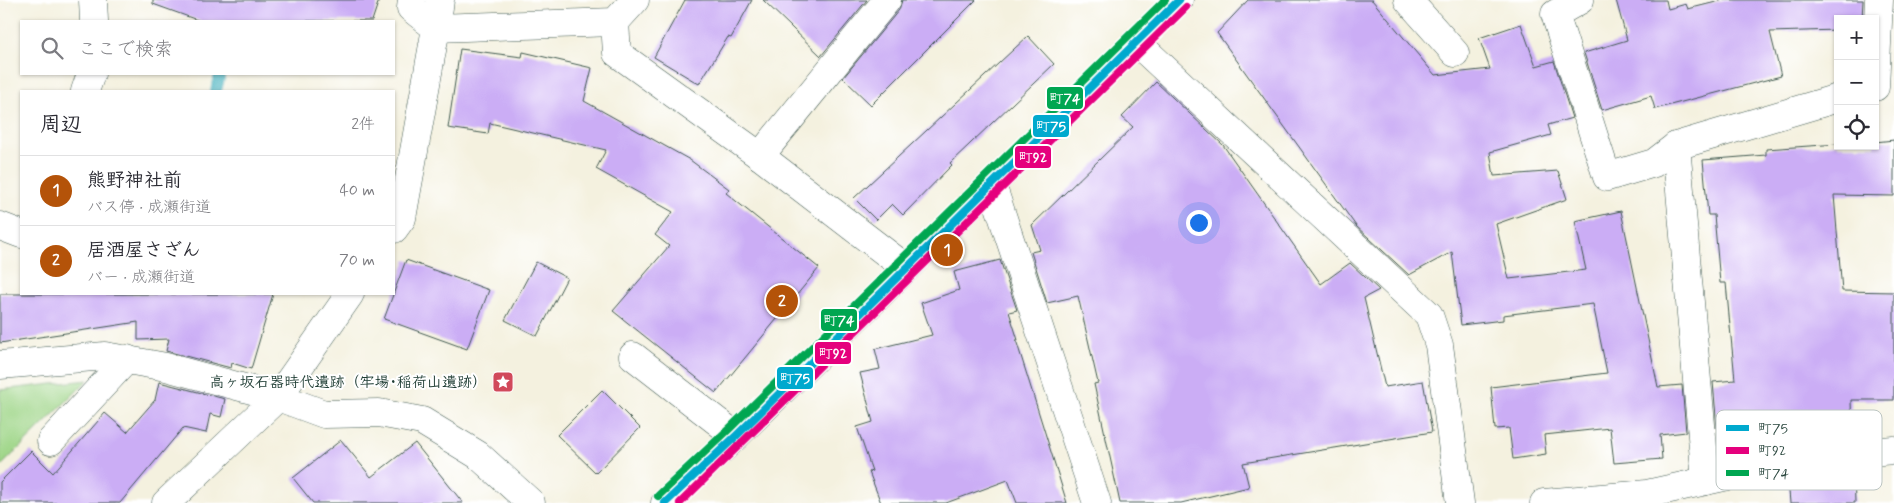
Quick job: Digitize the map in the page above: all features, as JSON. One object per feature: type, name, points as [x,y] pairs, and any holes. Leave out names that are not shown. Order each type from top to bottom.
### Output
[{"type":"street","points":[[93,0],[94,20]]},
{"type":"street","points":[[412,0],[411,8],[436,28],[615,22],[636,0]]},
{"type":"street","points":[[395,228],[402,218],[440,0]]},
{"type":"street","points":[[760,156],[887,0]]},
{"type":"street","points":[[665,503],[736,436],[1179,0]]},
{"type":"street","points":[[1408,0],[1455,53]]},
{"type":"street","points":[[1580,0],[1554,14],[1607,177],[1654,162],[1676,146],[1834,99]]},
{"type":"street","points":[[1879,0],[1886,30],[1879,66]]},
{"type":"street","points":[[615,22],[617,53],[760,156],[906,268]]},
{"type":"street","points":[[1136,42],[1429,315],[1439,344],[1460,503]]},
{"type":"street","points":[[85,90],[91,75]]},
{"type":"street","points":[[1676,146],[1706,480]]},
{"type":"street","points":[[992,184],[1097,503]]},
{"type":"street","points":[[0,226],[20,234]]},
{"type":"street","points":[[166,503],[278,397],[349,295]]},
{"type":"street","points":[[0,365],[91,356],[127,359],[166,366],[278,397],[324,414],[379,413],[422,421],[478,455],[532,503]]},
{"type":"street","points":[[633,356],[736,436]]},
{"type":"street","points":[[51,441],[127,359]]},
{"type":"street","points":[[1544,503],[1647,494],[1716,478]]},
{"type":"green space","points":[[88,380],[0,467],[0,390]]},
{"type":"building","points":[[153,0],[379,0],[372,20],[197,20],[153,4]]},
{"type":"building","points":[[685,0],[752,0],[731,38],[728,37],[699,84],[654,57]]},
{"type":"building","points":[[763,0],[867,0],[821,56]]},
{"type":"building","points":[[902,0],[976,0],[871,105],[843,78],[899,10]]},
{"type":"building","points":[[1248,0],[1372,0],[1435,75],[1490,69],[1479,38],[1521,24],[1536,66],[1554,61],[1572,118],[1548,125],[1551,135],[1490,152],[1494,176],[1558,171],[1567,199],[1496,224],[1509,279],[1586,270],[1575,221],[1621,211],[1658,387],[1682,385],[1686,432],[1660,435],[1662,459],[1614,463],[1610,428],[1544,435],[1546,454],[1513,459],[1509,428],[1495,429],[1491,387],[1607,373],[1593,304],[1503,315],[1503,320],[1461,325],[1452,252],[1409,275],[1356,226],[1217,33]]},
{"type":"building","points":[[1616,0],[1666,0],[1668,9],[1686,4],[1688,9],[1724,0],[1863,0],[1862,15],[1834,15],[1834,30],[1770,32],[1781,76],[1655,109],[1651,96],[1602,110],[1584,53],[1627,40]]},
{"type":"building","points":[[1028,36],[1054,64],[950,163],[952,165],[903,215],[892,204],[876,220],[854,198]]},
{"type":"building","points":[[460,49],[522,57],[523,52],[592,68],[584,101],[690,160],[729,189],[726,193],[819,268],[716,393],[613,311],[669,246],[655,235],[673,212],[596,169],[606,150],[490,123],[488,134],[448,128]]},
{"type":"building","points":[[1156,82],[1223,145],[1321,284],[1350,263],[1379,290],[1364,298],[1385,387],[1423,381],[1432,432],[1243,463],[1249,487],[1181,503],[1120,503],[1094,384],[1098,383],[1078,296],[1047,303],[1031,252],[1040,250],[1032,225],[1133,127],[1122,117]]},
{"type":"building","points":[[1894,140],[1894,196],[1834,195],[1842,291],[1894,292],[1894,400],[1851,400],[1851,410],[1716,410],[1716,416],[1713,382],[1735,380],[1726,283],[1720,283],[1714,215],[1708,215],[1703,160],[1766,155],[1766,149],[1834,144],[1834,150],[1879,150],[1879,142]]},
{"type":"building","points":[[406,260],[489,290],[467,349],[384,319],[393,295],[395,295],[395,290]]},
{"type":"building","points":[[1000,260],[1017,310],[1009,312],[1018,340],[1016,340],[1067,503],[1017,503],[1008,480],[946,503],[881,503],[869,472],[872,471],[857,427],[873,422],[860,373],[880,369],[875,349],[932,335],[921,303],[959,290],[954,272]]},
{"type":"building","points":[[536,262],[567,278],[537,336],[505,320]]},
{"type":"building","points":[[0,294],[273,295],[251,369],[232,363],[231,368],[166,351],[169,339],[138,340],[138,322],[0,343]]},
{"type":"building","points":[[159,382],[225,399],[221,417],[210,414],[206,433],[183,428],[120,503],[0,503],[0,482],[31,451],[53,473],[105,413],[127,432],[155,400]]},
{"type":"building","points":[[602,390],[640,428],[596,473],[557,435]]},
{"type":"building","points":[[341,440],[371,477],[415,443],[463,503],[313,503],[293,478]]},
{"type":"building","points":[[1789,490],[1855,490],[1855,503],[1790,503]]},
{"type":"waterway","points":[[216,90],[220,75]]},
{"type":"transit line","name":"町74","points":[[658,496],[729,429],[1165,0]]},
{"type":"transit line","name":"町75","points":[[665,503],[736,436],[1179,0]]},
{"type":"transit line","name":"町92","points":[[680,503],[1186,7]]},
{"type":"place","name":"熊野神社前","points":[[947,250]]},
{"type":"place","name":"居酒屋さざん","points":[[782,301]]},
{"type":"place","name":"高ヶ坂石器時代遺跡（牢場･稲荷山遺跡）","points":[[503,382]]}]
